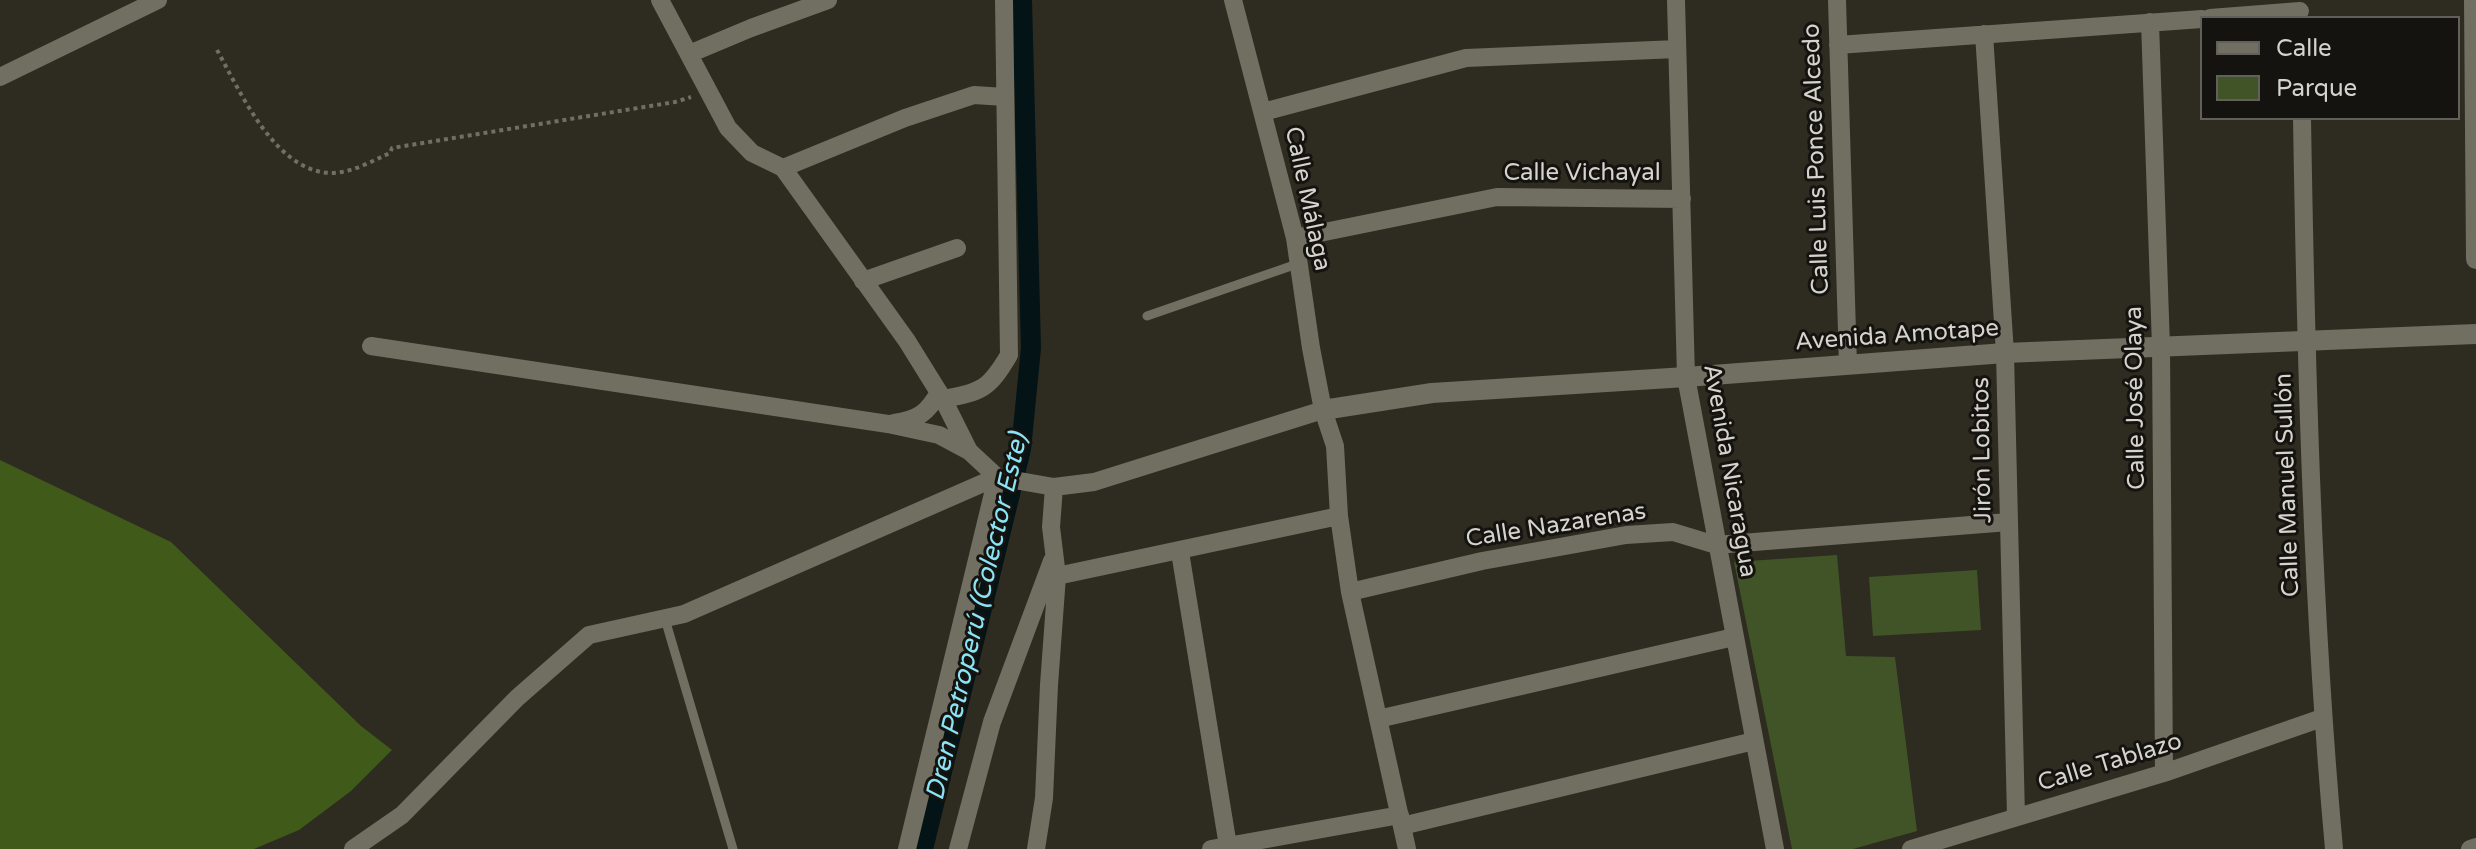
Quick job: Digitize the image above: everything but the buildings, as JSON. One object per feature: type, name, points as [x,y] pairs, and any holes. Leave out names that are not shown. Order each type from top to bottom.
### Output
[{"type":"street","points":[[0,77],[158,0]]},
{"type":"street","points":[[660,0],[728,128],[752,153],[783,168],[907,341],[941,396],[969,451]]},
{"type":"street","points":[[689,54],[828,0]]},
{"type":"street","points":[[888,424],[912,421],[941,396],[972,394],[994,381],[1009,355],[1004,0]]},
{"type":"street","name":"Calle Málaga","points":[[1233,0],[1295,238],[1323,410],[1335,446],[1339,516],[1350,592],[1407,849]]},
{"type":"street","name":"Avenida Nicaragua","points":[[1676,0],[1686,377],[1775,849]]},
{"type":"street","name":"Calle Luis Ponce Alcedo","points":[[1837,0],[1848,365]]},
{"type":"street","points":[[2474,0],[2476,259]]},
{"type":"street","points":[[2232,16],[2300,10]]},
{"type":"street","points":[[1838,45],[2200,19]]},
{"type":"street","name":"Calle José Olaya","points":[[2150,22],[2161,347],[2164,773]]},
{"type":"street","name":"Jirón Lobitos","points":[[1984,34],[2005,353],[2016,817]]},
{"type":"street","points":[[1263,112],[1466,58],[1677,49]]},
{"type":"street","points":[[783,168],[905,118],[974,95],[1005,97]]},
{"type":"street","name":"Calle Manuel Sullón","points":[[2302,120],[2306,341],[2322,718],[2334,849]]},
{"type":"street","name":"Calle Vichayal","points":[[1295,238],[1497,197],[1682,199]]},
{"type":"street","points":[[863,281],[957,248]]},
{"type":"street","name":"Avenida Amotape","points":[[1323,410],[1432,393],[2005,353],[2476,334]]},
{"type":"street","points":[[371,346],[888,424],[939,435],[969,451],[997,477],[1054,487],[1094,482],[1323,410]]},
{"type":"street","points":[[353,849],[402,815],[517,698],[589,635],[684,614],[997,477]]},
{"type":"street","points":[[907,849],[997,477]]},
{"type":"street","points":[[1036,849],[1044,798],[1057,576],[1051,527],[1054,487]]},
{"type":"street","points":[[1057,576],[1339,516]]},
{"type":"street","name":"Calle Nazarenas","points":[[1350,592],[1482,561],[1626,535],[1673,532],[1716,545],[2009,522]]},
{"type":"street","points":[[1180,552],[1220,847],[1401,820],[1754,741]]},
{"type":"street","points":[[958,849],[992,722],[1055,555]]},
{"type":"street","points":[[1378,719],[1734,637]]},
{"type":"street","name":"Calle Tablazo","points":[[1911,849],[2164,773],[2322,718]]},
{"type":"street","points":[[2470,849],[2476,847]]},
{"type":"lane","points":[[1147,316],[1297,264]]},
{"type":"lane","points":[[665,619],[733,849]]},
{"type":"path","points":[[217,50],[251,112],[274,144],[303,164],[330,173],[348,171],[390,153],[392,148],[675,102],[708,91]]},
{"type":"green space","points":[[0,460],[171,542],[361,726],[392,750],[351,791],[299,830],[254,849],[0,849]]},
{"type":"green space","points":[[1837,555],[1846,656],[1895,657],[1917,831],[1853,849],[1792,849],[1734,562]]},
{"type":"green space","points":[[1977,570],[1981,630],[1873,636],[1869,577]]},
{"type":"waterway","name":"Dren Petroperú (Colector Este)","points":[[923,849],[1021,449],[1031,348],[1022,0]]}]
